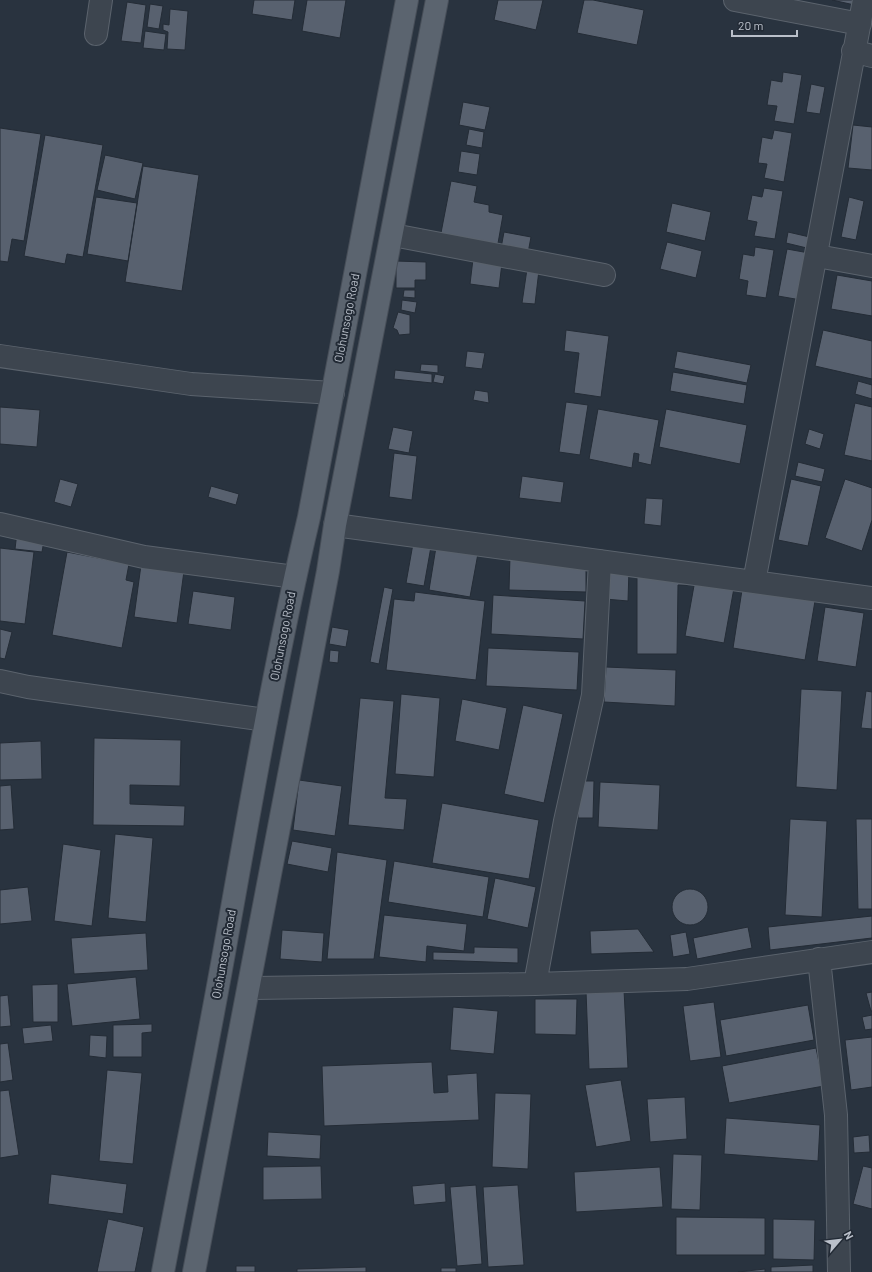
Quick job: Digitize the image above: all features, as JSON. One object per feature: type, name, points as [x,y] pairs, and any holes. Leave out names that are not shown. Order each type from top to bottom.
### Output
[{"type":"main road","name":"Olohunsogo Road","points":[[163,1272],[218,984],[266,720],[295,577],[309,517],[408,0]]},
{"type":"main road","points":[[194,1272],[328,571],[335,525],[437,0]]},
{"type":"street","points":[[96,34],[101,0]]},
{"type":"street","points":[[735,0],[860,24]]},
{"type":"street","points":[[754,582],[817,256],[863,54],[860,24],[864,0]]},
{"type":"street","points":[[392,235],[604,275]]},
{"type":"street","points":[[817,256],[872,266]]},
{"type":"street","points":[[0,356],[191,384],[333,393]]},
{"type":"street","points":[[0,524],[144,557],[295,577]]},
{"type":"street","points":[[335,525],[872,598]]},
{"type":"street","points":[[534,984],[565,821],[593,695],[600,561]]},
{"type":"street","points":[[0,681],[28,687],[266,720]]},
{"type":"street","points":[[249,988],[534,984],[687,979],[872,952]]},
{"type":"street","points":[[819,959],[836,1115],[839,1272]]},
{"type":"building","points":[[254,0],[295,0],[292,20],[252,14]]},
{"type":"building","points":[[307,0],[346,0],[340,38],[302,31]]},
{"type":"building","points":[[498,0],[543,0],[536,30],[494,20]]},
{"type":"building","points":[[584,0],[593,0],[644,10],[637,45],[577,33]]},
{"type":"building","points":[[832,0],[860,0],[859,6]]},
{"type":"building","points":[[127,2],[146,5],[141,43],[121,41]]},
{"type":"building","points":[[150,4],[163,6],[159,29],[147,27]]},
{"type":"building","points":[[170,9],[188,11],[185,50],[167,49],[168,32],[163,30],[163,24],[169,25]]},
{"type":"building","points":[[145,31],[166,34],[164,50],[143,48]]},
{"type":"building","points":[[783,72],[802,75],[794,124],[774,121],[777,106],[767,105],[771,80],[782,82]]},
{"type":"building","points":[[811,84],[825,87],[820,114],[806,112]]},
{"type":"building","points":[[463,102],[490,107],[485,130],[459,125]]},
{"type":"building","points":[[853,125],[872,127],[872,170],[848,168]]},
{"type":"building","points":[[0,128],[41,134],[24,241],[12,239],[8,262],[0,261]]},
{"type":"building","points":[[469,129],[484,132],[482,148],[466,145]]},
{"type":"building","points":[[774,130],[792,133],[784,182],[764,178],[767,164],[758,163],[762,137],[772,139]]},
{"type":"building","points":[[45,135],[103,145],[83,257],[67,254],[65,264],[24,256]]},
{"type":"building","points":[[461,151],[480,154],[477,175],[458,172]]},
{"type":"building","points":[[105,155],[143,163],[135,199],[97,190]]},
{"type":"building","points":[[143,166],[199,175],[182,291],[125,282]]},
{"type":"building","points":[[451,181],[477,186],[474,202],[489,205],[489,212],[503,215],[497,249],[440,238]]},
{"type":"building","points":[[764,188],[783,191],[775,239],[754,236],[757,222],[747,220],[752,195],[762,197]]},
{"type":"building","points":[[96,197],[137,203],[128,261],[87,254]]},
{"type":"building","points":[[849,197],[864,201],[856,240],[841,237]]},
{"type":"building","points":[[672,203],[711,212],[705,241],[666,232]]},
{"type":"building","points":[[504,232],[531,237],[528,253],[501,248]]},
{"type":"building","points":[[788,232],[814,238],[811,249],[786,243]]},
{"type":"building","points":[[667,242],[702,251],[696,278],[660,269]]},
{"type":"building","points":[[755,247],[774,250],[766,298],[746,295],[748,281],[739,279],[743,254],[754,256]]},
{"type":"building","points":[[787,249],[809,253],[801,300],[778,296]]},
{"type":"building","points":[[473,259],[502,263],[499,288],[470,284]]},
{"type":"building","points":[[396,261],[426,262],[426,280],[415,280],[415,288],[396,288]]},
{"type":"building","points":[[527,269],[539,270],[535,304],[522,303]]},
{"type":"building","points":[[837,275],[872,281],[872,316],[831,309]]},
{"type":"building","points":[[404,290],[415,290],[415,298],[403,297]]},
{"type":"building","points":[[402,300],[417,302],[415,313],[401,310]]},
{"type":"building","points":[[398,312],[410,315],[410,334],[399,335],[397,330],[393,328]]},
{"type":"building","points":[[566,330],[609,336],[601,397],[574,393],[579,353],[564,351]]},
{"type":"building","points":[[823,330],[872,341],[872,379],[815,366]]},
{"type":"building","points":[[467,351],[485,353],[482,369],[465,367]]},
{"type":"building","points":[[677,351],[751,365],[747,383],[674,368]]},
{"type":"building","points":[[421,364],[438,365],[438,373],[420,371]]},
{"type":"building","points":[[395,370],[432,374],[432,383],[394,379]]},
{"type":"building","points":[[673,372],[747,385],[744,404],[670,391]]},
{"type":"building","points":[[435,374],[445,376],[443,384],[433,382]]},
{"type":"building","points":[[858,381],[872,385],[872,399],[855,394]]},
{"type":"building","points":[[475,390],[488,392],[489,403],[473,400]]},
{"type":"building","points":[[566,402],[588,405],[580,455],[559,452]]},
{"type":"building","points":[[855,403],[872,407],[872,461],[844,455]]},
{"type":"building","points":[[0,407],[40,410],[37,447],[0,444]]},
{"type":"building","points":[[598,409],[659,420],[651,465],[638,462],[639,454],[634,453],[632,468],[589,459]]},
{"type":"building","points":[[666,409],[747,425],[740,464],[659,447]]},
{"type":"building","points":[[393,427],[413,431],[409,453],[388,449]]},
{"type":"building","points":[[809,429],[824,434],[820,449],[805,444]]},
{"type":"building","points":[[394,453],[417,456],[412,500],[389,497]]},
{"type":"building","points":[[798,462],[825,469],[822,482],[795,476]]},
{"type":"building","points":[[522,476],[564,482],[561,503],[519,498]]},
{"type":"building","points":[[60,479],[78,484],[71,507],[54,502]]},
{"type":"building","points":[[791,479],[821,486],[808,546],[778,540]]},
{"type":"building","points":[[845,479],[872,488],[872,520],[862,551],[825,538]]},
{"type":"building","points":[[211,486],[239,494],[236,505],[208,497]]},
{"type":"building","points":[[646,498],[663,499],[661,526],[644,524]]},
{"type":"building","points":[[17,532],[45,535],[42,552],[15,549]]},
{"type":"building","points":[[414,538],[432,541],[424,586],[406,583]]},
{"type":"building","points":[[437,541],[479,548],[470,597],[429,590]]},
{"type":"building","points":[[0,548],[34,552],[25,624],[0,621]]},
{"type":"building","points":[[67,552],[129,564],[126,580],[134,582],[122,648],[52,635]]},
{"type":"building","points":[[510,556],[586,563],[586,592],[509,590]]},
{"type":"building","points":[[141,565],[184,571],[177,623],[134,617]]},
{"type":"building","points":[[607,567],[629,569],[628,601],[605,599]]},
{"type":"building","points":[[637,574],[688,574],[688,585],[678,585],[677,654],[637,654]]},
{"type":"building","points":[[695,580],[734,588],[724,643],[685,636]]},
{"type":"building","points":[[384,587],[393,589],[379,664],[370,662]]},
{"type":"building","points":[[742,590],[815,601],[805,660],[733,648]]},
{"type":"building","points":[[193,591],[235,597],[231,630],[188,624]]},
{"type":"building","points":[[415,592],[485,601],[476,680],[386,670],[394,599],[414,601]]},
{"type":"building","points":[[493,595],[585,601],[583,639],[491,634]]},
{"type":"building","points":[[825,607],[864,613],[856,667],[817,661]]},
{"type":"building","points":[[332,627],[349,630],[346,647],[329,644]]},
{"type":"building","points":[[0,629],[12,632],[5,659],[0,658]]},
{"type":"building","points":[[488,648],[579,652],[577,690],[486,686]]},
{"type":"building","points":[[330,650],[339,651],[338,663],[329,662]]},
{"type":"building","points":[[606,667],[676,670],[675,706],[604,702]]},
{"type":"building","points":[[801,689],[842,691],[837,790],[796,787]]},
{"type":"building","points":[[866,691],[872,692],[872,729],[861,728]]},
{"type":"building","points":[[401,694],[440,698],[434,777],[395,774]]},
{"type":"building","points":[[360,698],[394,701],[385,798],[407,799],[404,830],[348,825]]},
{"type":"building","points":[[462,699],[507,708],[499,750],[455,741]]},
{"type":"building","points":[[523,705],[563,714],[544,803],[504,794]]},
{"type":"building","points":[[94,738],[181,740],[180,786],[130,785],[130,804],[185,806],[184,826],[93,825]]},
{"type":"building","points":[[41,741],[42,779],[0,780],[0,743]]},
{"type":"building","points":[[299,780],[342,786],[335,836],[293,830]]},
{"type":"building","points":[[578,781],[594,781],[593,818],[578,818]]},
{"type":"building","points":[[600,782],[660,785],[658,830],[598,827]]},
{"type":"building","points":[[11,785],[14,829],[0,830],[0,786]]},
{"type":"building","points":[[442,803],[539,820],[529,879],[432,863]]},
{"type":"building","points":[[790,819],[827,821],[822,917],[785,915]]},
{"type":"building","points":[[856,819],[872,819],[872,909],[858,909]]},
{"type":"building","points":[[115,834],[153,838],[146,922],[108,918]]},
{"type":"building","points":[[292,841],[332,848],[328,872],[287,864]]},
{"type":"building","points":[[63,844],[101,850],[92,926],[54,921]]},
{"type":"building","points":[[337,852],[387,860],[374,959],[327,959]]},
{"type":"building","points":[[394,861],[489,877],[483,917],[388,902]]},
{"type":"building","points":[[495,878],[536,887],[528,928],[487,919]]},
{"type":"building","points":[[28,887],[32,921],[0,924],[0,890]]},
{"type":"building","points":[[690,889],[703,894],[708,907],[703,920],[690,925],[677,920],[672,907],[677,894]]},
{"type":"building","points":[[384,915],[467,924],[464,951],[427,946],[426,962],[379,957]]},
{"type":"building","points":[[872,916],[872,938],[770,950],[768,927]]},
{"type":"building","points":[[748,927],[752,948],[697,959],[693,938]]},
{"type":"building","points":[[638,929],[654,952],[591,954],[590,931]]},
{"type":"building","points":[[282,930],[324,933],[322,962],[280,959]]},
{"type":"building","points":[[686,932],[690,954],[673,957],[670,935]]},
{"type":"building","points":[[146,933],[148,970],[74,974],[71,938]]},
{"type":"building","points":[[474,947],[518,948],[518,963],[433,960],[433,952],[474,953]]},
{"type":"building","points":[[136,977],[140,1019],[72,1026],[67,984]]},
{"type":"building","points":[[58,984],[58,1022],[33,1022],[32,985]]},
{"type":"building","points":[[624,990],[628,1068],[589,1069],[586,991]]},
{"type":"building","points":[[872,992],[872,1011],[871,1011],[866,993]]},
{"type":"building","points":[[8,995],[11,1026],[0,1027],[0,996]]},
{"type":"building","points":[[535,999],[577,999],[576,1035],[535,1034]]},
{"type":"building","points":[[714,1002],[721,1057],[690,1061],[683,1006]]},
{"type":"building","points":[[808,1005],[814,1040],[726,1056],[720,1020]]},
{"type":"building","points":[[453,1007],[498,1011],[494,1054],[450,1050]]},
{"type":"building","points":[[872,1015],[872,1029],[865,1030],[862,1017]]},
{"type":"building","points":[[152,1024],[152,1032],[142,1033],[142,1057],[113,1057],[113,1025]]},
{"type":"building","points":[[51,1025],[53,1041],[24,1044],[22,1028]]},
{"type":"building","points":[[90,1035],[107,1036],[106,1058],[89,1056]]},
{"type":"building","points":[[872,1037],[872,1087],[851,1090],[845,1040]]},
{"type":"building","points":[[8,1043],[13,1080],[0,1082],[0,1044]]},
{"type":"building","points":[[816,1048],[824,1086],[729,1103],[722,1066]]},
{"type":"building","points":[[432,1062],[434,1093],[448,1092],[447,1075],[477,1073],[479,1120],[324,1126],[322,1066]]},
{"type":"building","points":[[107,1070],[142,1073],[133,1164],[99,1161]]},
{"type":"building","points":[[621,1080],[631,1141],[596,1147],[585,1085]]},
{"type":"building","points":[[9,1090],[19,1155],[0,1158],[0,1091]]},
{"type":"building","points":[[495,1093],[531,1094],[528,1169],[492,1167]]},
{"type":"building","points":[[685,1097],[687,1139],[650,1142],[647,1099]]},
{"type":"building","points":[[726,1118],[820,1125],[818,1161],[724,1154]]},
{"type":"building","points":[[268,1132],[321,1135],[320,1159],[267,1156]]},
{"type":"building","points":[[869,1135],[870,1152],[854,1153],[853,1137]]},
{"type":"building","points":[[673,1154],[702,1155],[700,1210],[671,1209]]},
{"type":"building","points":[[321,1166],[322,1199],[263,1200],[263,1167]]},
{"type":"building","points":[[863,1166],[872,1168],[872,1209],[853,1204]]},
{"type":"building","points":[[660,1167],[663,1207],[576,1212],[574,1172]]},
{"type":"building","points":[[51,1174],[127,1184],[123,1214],[48,1204]]},
{"type":"building","points":[[445,1183],[446,1202],[414,1205],[412,1186]]},
{"type":"building","points":[[476,1185],[482,1264],[457,1266],[450,1187]]},
{"type":"building","points":[[518,1185],[524,1265],[488,1267],[483,1187]]},
{"type":"building","points":[[676,1217],[765,1218],[765,1255],[676,1255]]},
{"type":"building","points":[[108,1219],[144,1227],[135,1272],[97,1272]]},
{"type":"building","points":[[773,1219],[815,1220],[814,1260],[773,1259]]},
{"type":"building","points":[[813,1265],[813,1272],[771,1272],[771,1267]]},
{"type":"building","points":[[236,1266],[255,1266],[255,1272],[236,1272]]},
{"type":"building","points":[[366,1267],[366,1272],[297,1272],[297,1269]]},
{"type":"building","points":[[441,1268],[456,1268],[456,1272],[441,1272]]},
{"type":"building","points":[[765,1269],[765,1272],[738,1272]]}]
